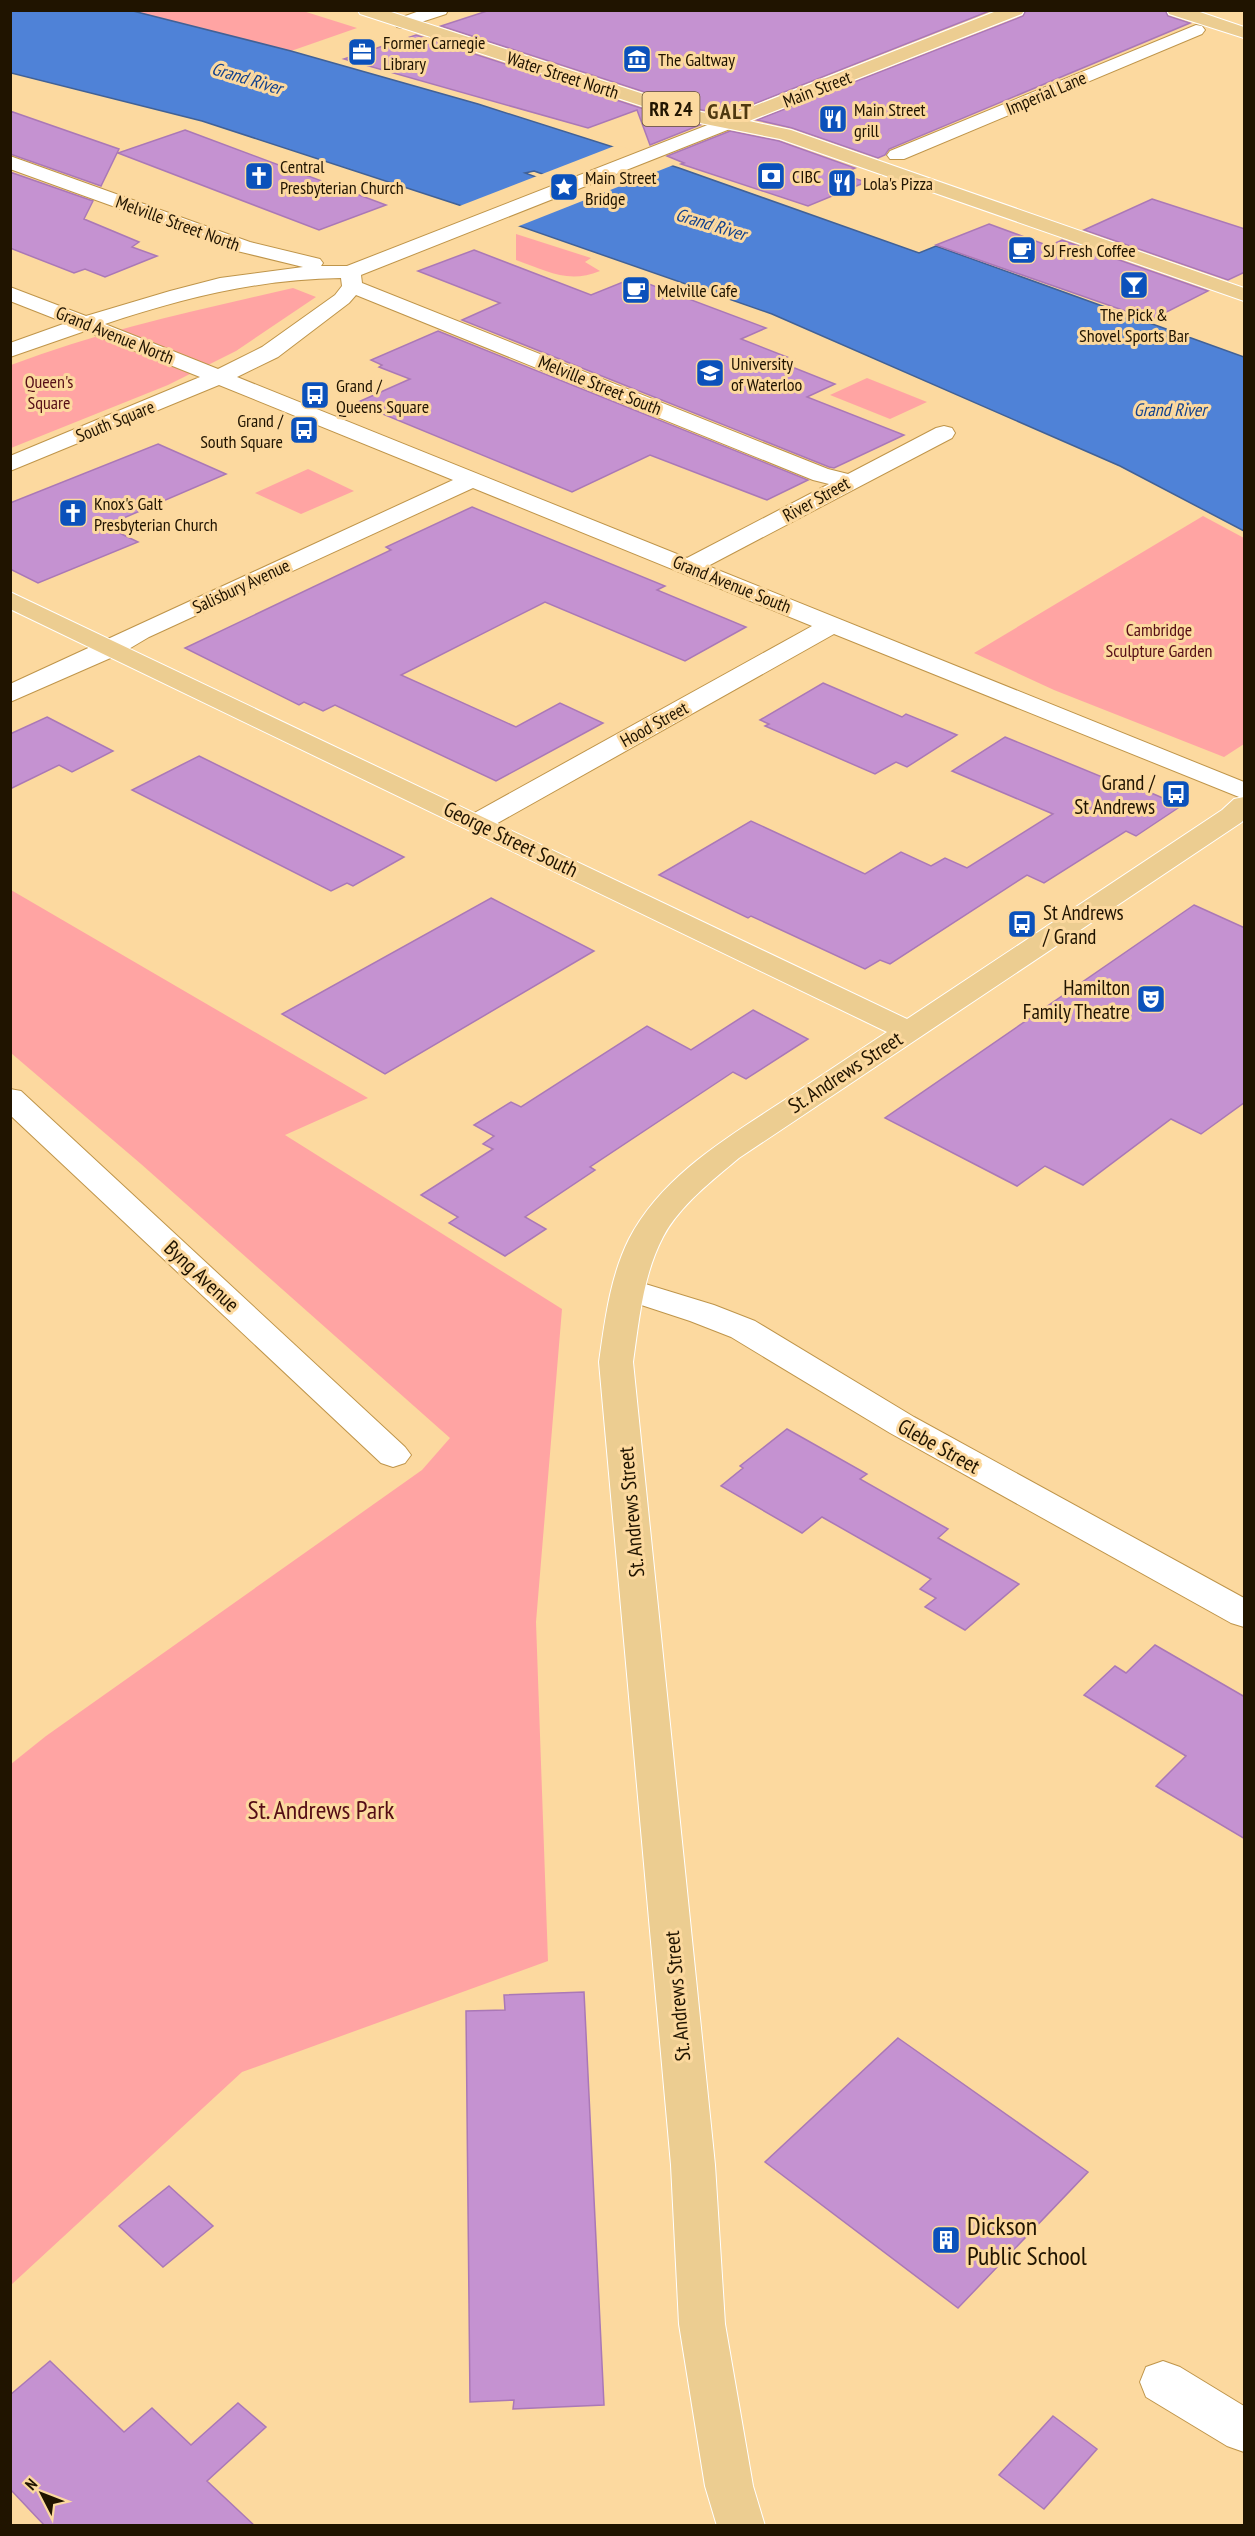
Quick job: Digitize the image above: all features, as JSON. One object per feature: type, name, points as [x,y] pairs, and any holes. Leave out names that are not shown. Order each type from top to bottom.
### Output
[{"type":"main road","name":"Water Street North","points":[[366,10],[692,116],[728,123]]},
{"type":"main road","name":"Main Street","points":[[728,123],[1016,10]]},
{"type":"main road","points":[[1174,10],[1245,33]]},
{"type":"main road","name":"RR 24","points":[[728,123],[784,134],[1245,295]]},
{"type":"main road","name":"George Street South","points":[[10,599],[908,1031]]},
{"type":"main road","name":"St. Andrews Street","points":[[741,2526],[729,2486],[702,2324],[693,2165],[616,1362],[629,1290],[642,1246],[655,1223],[686,1187],[747,1138],[1232,816],[1245,805]]},
{"type":"street","points":[[403,22],[440,10]]},
{"type":"street","name":"Imperial Lane","points":[[897,155],[1196,30]]},
{"type":"street","name":"Main Street","points":[[351,279],[476,222],[728,123]]},
{"type":"street","name":"Melville Street North","points":[[10,162],[244,247],[351,279]]},
{"type":"street","points":[[10,351],[142,303],[256,279],[319,271],[351,279],[342,299],[270,352],[220,377]]},
{"type":"street","name":"Melville Street South","points":[[351,279],[821,475],[849,481]]},
{"type":"street","name":"Grand Avenue North","points":[[10,293],[220,377]]},
{"type":"street","name":"South Square","points":[[10,464],[220,377]]},
{"type":"street","name":"Grand Avenue South","points":[[220,377],[1245,791]]},
{"type":"street","name":"River Street","points":[[688,567],[944,433]]},
{"type":"street","name":"Salisbury Avenue","points":[[10,694],[474,479]]},
{"type":"street","name":"Hood Street","points":[[477,823],[832,625]]},
{"type":"street","name":"Byng Avenue","points":[[10,1098],[393,1455]]},
{"type":"street","name":"Glebe Street","points":[[629,1290],[702,1313],[743,1329],[902,1425],[1245,1614]]},
{"type":"street","points":[[1162,2382],[1245,2432]]},
{"type":"green space","points":[[133,11],[303,11],[357,28],[291,51]]},
{"type":"green space","points":[[516,234],[591,258],[585,262],[600,271],[588,275],[568,276],[548,272],[516,260]]},
{"type":"green space","name":"Queen's Square","points":[[293,288],[316,297],[236,351],[168,385],[11,448],[11,365],[115,331]]},
{"type":"green space","points":[[867,378],[927,402],[890,419],[830,395]]},
{"type":"green space","points":[[308,469],[354,491],[301,514],[255,493]]},
{"type":"green space","name":"Cambridge Sculpture Garden","points":[[1203,516],[1244,538],[1244,744],[1224,757],[1054,690],[974,653]]},
{"type":"green space","name":"St. Andrews Park","points":[[11,890],[368,1098],[285,1135],[562,1309],[536,1622],[548,1961],[242,2072],[11,2285],[11,1764],[46,1736],[422,1470],[450,1438],[141,1164],[11,1053]]},
{"type":"water","name":"Grand River","points":[[10,11],[133,11],[291,51],[478,104],[679,168],[919,253],[936,246],[1244,357],[1244,531],[1120,466],[772,314],[459,205],[202,121],[11,73]],"holes":[[[534,171],[599,194],[593,198],[525,173]]]},
{"type":"pier","name":"Main Street Bridge","points":[[617,145],[676,164],[514,228],[457,207]]},
{"type":"building","points":[[992,10],[726,115],[697,109],[441,26],[487,11]]},
{"type":"building","points":[[1026,10],[1165,10],[1168,16],[1190,23],[889,149],[885,155],[878,158],[792,128],[757,120],[1023,16]]},
{"type":"building","points":[[416,35],[684,122],[700,125],[650,145],[637,110],[588,128],[344,59]]},
{"type":"building","points":[[10,111],[119,149],[101,186],[10,154]]},
{"type":"building","name":"Central Presbyterian Church","points":[[185,130],[386,205],[319,230],[118,153]]},
{"type":"building","name":"CIBC","points":[[730,131],[779,141],[855,168],[841,174],[866,182],[808,206],[681,164],[684,163],[667,156]]},
{"type":"building","points":[[10,172],[93,201],[84,219],[139,242],[132,247],[157,256],[105,277],[85,269],[74,273],[10,248]]},
{"type":"building","points":[[1152,199],[1245,229],[1245,272],[1228,280],[1084,230]]},
{"type":"building","points":[[989,224],[1049,246],[1062,240],[1208,291],[1151,320],[936,245]]},
{"type":"building","name":"University of Waterloo","points":[[474,250],[591,295],[633,278],[766,328],[741,339],[787,357],[777,361],[835,384],[807,397],[904,435],[834,468],[829,467],[462,320],[500,303],[418,271]]},
{"type":"building","points":[[438,331],[808,480],[767,500],[650,455],[572,492],[356,403],[410,379],[379,367],[382,365],[371,360]]},
{"type":"building","name":"Knox's Galt Presbyterian Church","points":[[158,444],[226,474],[105,526],[138,542],[38,583],[10,569],[10,503]]},
{"type":"building","points":[[472,507],[665,586],[657,590],[746,627],[685,661],[545,602],[401,675],[516,727],[560,703],[603,723],[496,781],[335,705],[323,711],[304,702],[299,705],[185,648],[391,550],[386,547]]},
{"type":"building","points":[[823,683],[902,717],[906,714],[957,735],[907,767],[896,762],[875,774],[765,726],[769,724],[760,720]]},
{"type":"building","points":[[47,717],[113,751],[72,772],[59,765],[10,789],[10,734]]},
{"type":"building","points":[[1005,737],[1119,784],[1124,781],[1181,806],[1136,836],[1126,831],[1044,883],[1027,875],[890,964],[880,960],[865,969],[751,916],[748,918],[659,875],[751,821],[865,874],[901,852],[931,866],[945,858],[967,868],[1053,814],[952,771]]},
{"type":"building","points":[[199,756],[404,857],[353,886],[347,883],[331,891],[132,790]]},
{"type":"building","points":[[491,898],[594,951],[385,1074],[282,1014]]},
{"type":"building","name":"Hamilton Family Theatre","points":[[1194,905],[1245,928],[1245,1102],[1201,1134],[1171,1119],[1083,1185],[1045,1166],[1017,1186],[885,1118]]},
{"type":"building","points":[[753,1010],[808,1039],[746,1079],[733,1072],[590,1167],[595,1170],[525,1217],[546,1229],[505,1256],[449,1223],[458,1217],[421,1195],[493,1149],[483,1144],[494,1136],[474,1125],[511,1102],[521,1107],[647,1026],[691,1050]]},
{"type":"building","points":[[787,1429],[867,1474],[860,1479],[948,1529],[938,1538],[1019,1584],[965,1630],[925,1607],[936,1598],[920,1589],[931,1579],[822,1517],[802,1533],[721,1486],[743,1468],[740,1466]]},
{"type":"building","points":[[1155,1645],[1245,1697],[1245,1839],[1156,1786],[1186,1756],[1084,1695],[1115,1666],[1126,1673]]},
{"type":"building","points":[[584,1992],[604,2405],[513,2409],[514,2400],[470,2402],[466,2011],[505,2010],[504,1995]]},
{"type":"building","name":"Dickson Public School","points":[[898,2038],[1088,2172],[958,2308],[765,2162]]},
{"type":"building","points":[[169,2186],[213,2226],[163,2267],[119,2226]]},
{"type":"building","points":[[50,2361],[124,2432],[152,2408],[191,2445],[238,2403],[266,2427],[207,2481],[255,2526],[45,2526],[10,2489],[10,2395]]},
{"type":"building","points":[[1053,2416],[1097,2449],[1044,2509],[999,2475]]},
{"type":"place","name":"Former Carnegie Library","points":[[362,52]]},
{"type":"place","name":"The Galtway","points":[[637,59]]},
{"type":"place","name":"Main Street grill","points":[[833,119]]},
{"type":"place","name":"Central Presbyterian Church","points":[[259,176]]},
{"type":"place","name":"CIBC","points":[[771,176]]},
{"type":"place","name":"Lola's Pizza","points":[[842,183]]},
{"type":"place","name":"Main Street Bridge","points":[[564,187]]},
{"type":"place","name":"SJ Fresh Coffee","points":[[1022,250]]},
{"type":"place","name":"The Pick & Shovel Sports Bar","points":[[1134,285]]},
{"type":"place","name":"Melville Cafe","points":[[636,290]]},
{"type":"place","name":"University of Waterloo","points":[[710,373]]},
{"type":"place","name":"Grand / Queens Square","points":[[315,395]]},
{"type":"place","name":"Grand / South Square","points":[[304,430]]},
{"type":"place","name":"Knox's Galt Presbyterian Church","points":[[73,513]]},
{"type":"place","name":"Grand / St Andrews","points":[[1176,794]]},
{"type":"place","name":"St Andrews / Grand","points":[[1022,924]]},
{"type":"place","name":"Hamilton Family Theatre","points":[[1151,999]]},
{"type":"place","name":"Dickson Public School","points":[[946,2240]]},
{"type":"district","name":"GALT","points":[[730,111]]}]
